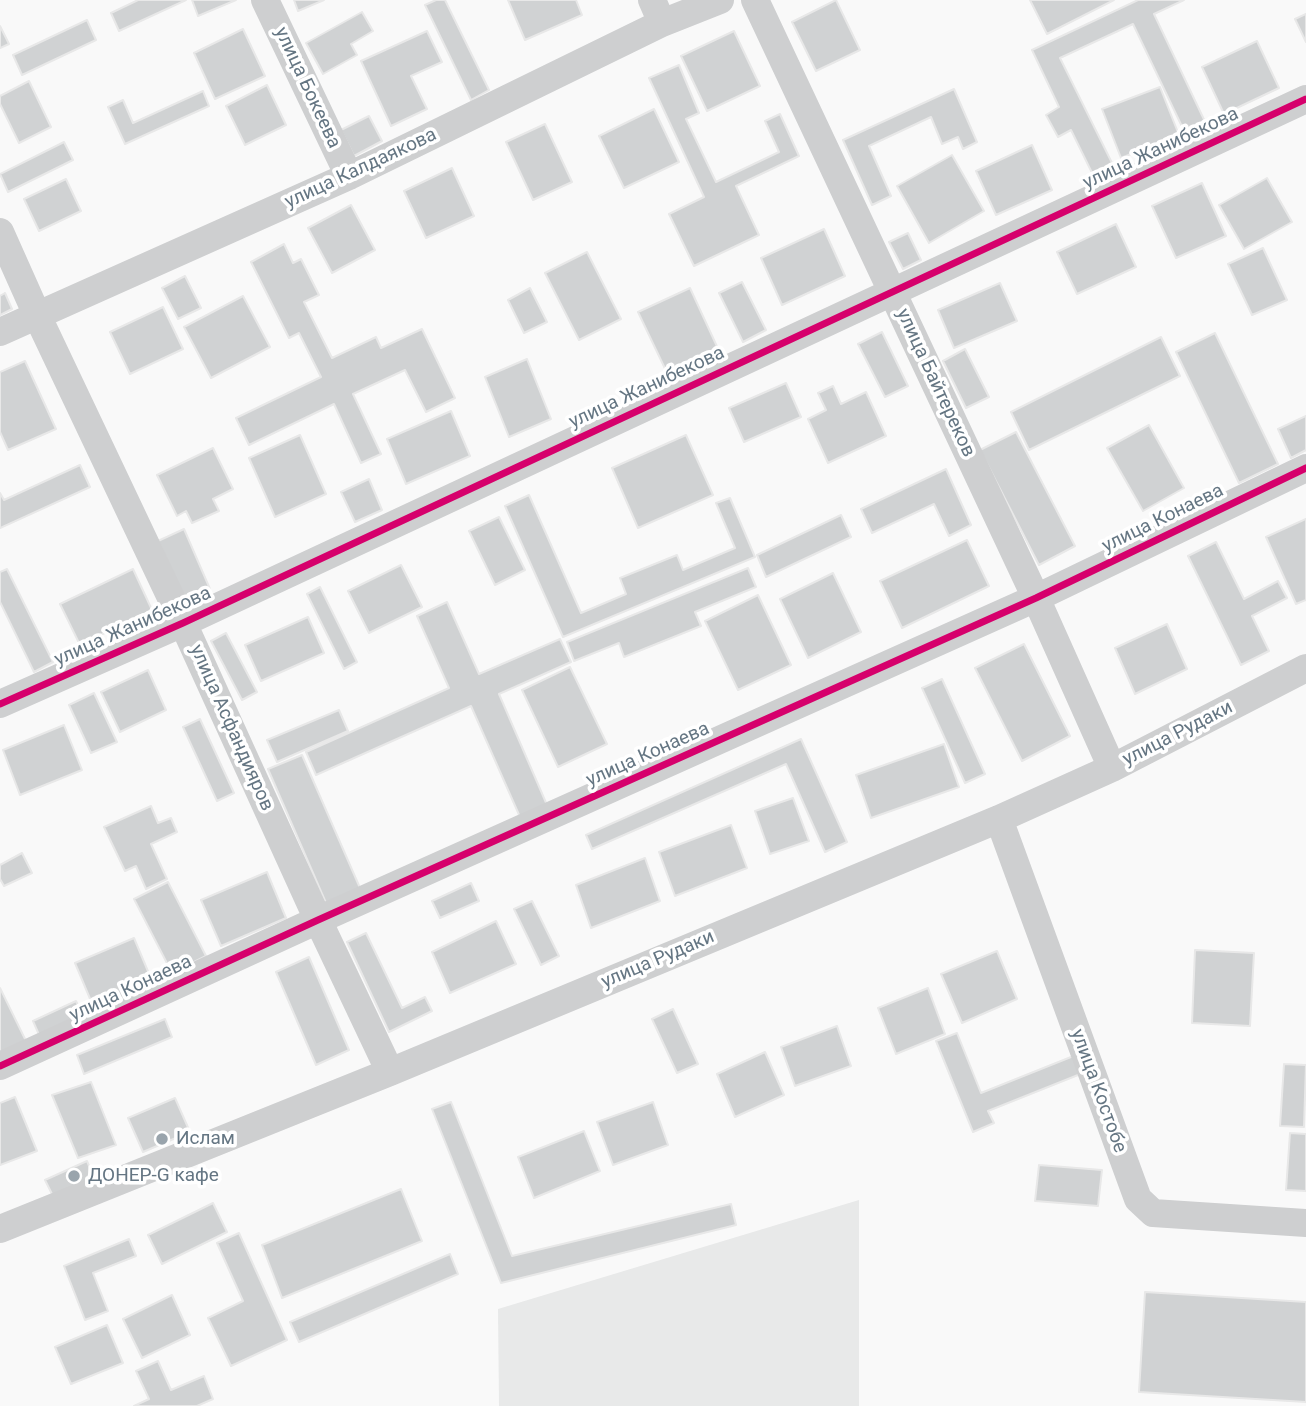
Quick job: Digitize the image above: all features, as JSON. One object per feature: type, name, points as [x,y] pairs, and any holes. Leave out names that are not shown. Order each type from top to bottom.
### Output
[{"type":"street","name":"улица Бокеева","points":[[265,0],[349,176]]},
{"type":"street","name":"улица Калдаякова","points":[[0,332],[349,176],[657,12],[720,0]]},
{"type":"street","name":"улица Байтереков","points":[[754,0],[1036,598],[1112,768]]},
{"type":"street","name":"улица Жанибекова","points":[[0,704],[183,623],[1306,99]]},
{"type":"street","name":"улица Асфандияров","points":[[0,232],[390,1072]]},
{"type":"street","name":"улица Конаева","points":[[0,1066],[318,920],[1036,598],[1306,468]]},
{"type":"street","name":"улица Рудаки","points":[[0,1229],[390,1072],[999,819],[1112,768],[1306,668]]},
{"type":"street","name":"улица Костобе","points":[[999,819],[1138,1199],[1153,1213],[1306,1223]]},
{"type":"shaded area","points":[[859,1200],[859,1406],[499,1406],[498,1309]]},
{"type":"building","points":[[138,0],[186,0],[119,31],[111,13]]},
{"type":"building","points":[[192,0],[236,0],[198,16]]},
{"type":"building","points":[[294,0],[324,0],[298,11]]},
{"type":"building","points":[[436,0],[445,0],[489,90],[471,100],[425,5]]},
{"type":"building","points":[[508,0],[576,0],[582,15],[525,40]]},
{"type":"building","points":[[836,0],[860,50],[816,71],[792,22]]},
{"type":"building","points":[[1030,0],[1114,0],[1047,34]]},
{"type":"building","points":[[1138,0],[1184,0],[1154,14],[1208,128],[1187,137],[1133,24],[1060,58],[1116,171],[1096,181],[1071,130],[1058,137],[1046,115],[1059,107],[1032,50]]},
{"type":"building","points":[[362,12],[373,31],[351,44],[357,55],[323,74],[306,43]]},
{"type":"building","points":[[1306,14],[1306,42],[1295,19]]},
{"type":"building","points":[[87,20],[96,40],[22,75],[13,55]]},
{"type":"building","points":[[0,26],[9,44],[0,48]]},
{"type":"building","points":[[243,29],[265,76],[215,99],[194,53]]},
{"type":"building","points":[[427,31],[442,62],[411,76],[427,109],[391,126],[361,61]]},
{"type":"building","points":[[734,31],[760,86],[707,111],[681,56]]},
{"type":"building","points":[[1257,41],[1279,88],[1224,114],[1202,67]]},
{"type":"building","points":[[679,65],[699,113],[686,119],[716,182],[779,152],[765,121],[780,114],[799,156],[736,186],[759,235],[694,266],[669,214],[704,197],[649,78]]},
{"type":"building","points":[[29,81],[51,127],[19,143],[0,104],[0,96]]},
{"type":"building","points":[[267,85],[286,125],[245,145],[226,106]]},
{"type":"building","points":[[1160,87],[1179,135],[1121,158],[1102,109]]},
{"type":"building","points":[[954,89],[977,142],[963,149],[958,137],[942,144],[931,117],[869,146],[891,196],[872,205],[843,140]]},
{"type":"building","points":[[203,91],[209,106],[125,144],[108,107],[123,100],[133,123]]},
{"type":"building","points":[[654,109],[679,162],[624,188],[599,136]]},
{"type":"building","points":[[369,116],[382,141],[354,156],[341,130]]},
{"type":"building","points":[[545,124],[572,182],[533,200],[506,142]]},
{"type":"building","points":[[64,142],[73,160],[8,192],[0,174]]},
{"type":"building","points":[[1032,145],[1052,190],[996,215],[976,171]]},
{"type":"building","points":[[952,155],[984,211],[929,243],[897,186]]},
{"type":"building","points":[[452,168],[474,216],[426,238],[404,191]]},
{"type":"building","points":[[1267,178],[1292,222],[1244,249],[1219,205]]},
{"type":"building","points":[[66,179],[81,211],[39,231],[24,199]]},
{"type":"building","points":[[1202,183],[1226,236],[1176,258],[1152,206]]},
{"type":"building","points":[[351,205],[375,250],[332,273],[308,228]]},
{"type":"building","points":[[1116,224],[1136,267],[1077,294],[1057,252]]},
{"type":"building","points":[[824,229],[845,276],[782,305],[761,258]]},
{"type":"building","points":[[908,233],[921,260],[903,269],[889,242]]},
{"type":"building","points":[[284,244],[293,263],[301,259],[319,295],[304,302],[332,358],[376,337],[381,348],[422,329],[455,398],[426,412],[405,370],[353,394],[381,454],[361,463],[334,404],[249,445],[236,418],[321,377],[299,333],[289,338],[251,262]]},
{"type":"building","points":[[1263,248],[1287,300],[1252,315],[1228,264]]},
{"type":"building","points":[[587,252],[621,319],[579,340],[545,273]]},
{"type":"building","points":[[185,276],[201,308],[178,319],[162,288]]},
{"type":"building","points":[[742,282],[766,330],[743,342],[719,293]]},
{"type":"building","points":[[1000,283],[1017,321],[954,348],[938,310]]},
{"type":"building","points":[[530,288],[547,322],[524,333],[508,300]]},
{"type":"building","points":[[690,288],[720,353],[669,377],[638,312]]},
{"type":"building","points":[[5,293],[12,309],[0,315],[0,296]]},
{"type":"building","points":[[243,296],[270,347],[211,378],[184,327]]},
{"type":"building","points":[[163,307],[183,349],[130,374],[110,332]]},
{"type":"building","points":[[882,332],[908,386],[885,397],[858,344]]},
{"type":"building","points":[[1215,333],[1278,464],[1239,483],[1176,352]]},
{"type":"building","points":[[1161,337],[1180,376],[1029,450],[1011,412]]},
{"type":"building","points":[[965,349],[989,397],[966,408],[943,361]]},
{"type":"building","points":[[527,359],[551,419],[509,437],[485,377]]},
{"type":"building","points":[[25,361],[56,429],[8,450],[0,432],[0,372]]},
{"type":"building","points":[[786,383],[801,417],[744,442],[729,408]]},
{"type":"building","points":[[833,386],[841,404],[866,392],[886,436],[828,463],[808,419],[826,410],[818,393]]},
{"type":"building","points":[[451,411],[470,456],[406,484],[387,439]]},
{"type":"building","points":[[1306,416],[1306,450],[1291,458],[1278,429]]},
{"type":"building","points":[[1149,425],[1184,488],[1143,511],[1107,448]]},
{"type":"building","points":[[1016,432],[1075,546],[1039,565],[980,450]]},
{"type":"building","points":[[300,435],[326,494],[275,517],[249,458]]},
{"type":"building","points":[[686,435],[713,495],[638,528],[612,468]]},
{"type":"building","points":[[213,448],[233,489],[213,499],[219,511],[192,523],[186,511],[177,516],[157,475]]},
{"type":"building","points":[[80,465],[90,487],[0,528],[0,493],[4,500]]},
{"type":"building","points":[[946,469],[971,525],[949,536],[934,504],[872,533],[861,509]]},
{"type":"building","points":[[369,479],[382,510],[355,522],[341,492]]},
{"type":"building","points":[[529,495],[581,613],[626,594],[620,578],[677,555],[683,570],[735,548],[716,503],[730,498],[755,557],[563,637],[505,506]]},
{"type":"building","points":[[841,515],[851,537],[766,577],[757,555]]},
{"type":"building","points":[[499,517],[525,570],[495,585],[469,531]]},
{"type":"building","points":[[1306,519],[1306,600],[1296,604],[1266,537]]},
{"type":"building","points":[[184,529],[210,589],[185,600],[158,541]]},
{"type":"building","points":[[967,540],[989,586],[902,628],[880,581]]},
{"type":"building","points":[[1216,542],[1244,599],[1278,581],[1287,598],[1252,616],[1269,651],[1241,665],[1188,556]]},
{"type":"building","points":[[401,565],[422,607],[369,633],[348,591]]},
{"type":"building","points":[[748,568],[756,587],[695,612],[701,626],[624,657],[619,643],[574,661],[567,642]]},
{"type":"building","points":[[7,569],[53,662],[34,672],[0,602],[0,572]]},
{"type":"building","points":[[133,569],[152,610],[80,645],[60,604]]},
{"type":"building","points":[[833,573],[861,632],[808,658],[780,599]]},
{"type":"building","points":[[320,587],[357,662],[344,669],[307,594]]},
{"type":"building","points":[[758,595],[791,665],[738,690],[705,621]]},
{"type":"building","points":[[447,602],[479,674],[560,639],[571,662],[499,694],[547,805],[520,817],[471,706],[316,775],[306,752],[449,688],[417,616]]},
{"type":"building","points":[[308,617],[324,653],[261,681],[245,645]]},
{"type":"building","points":[[1167,624],[1187,669],[1135,694],[1115,648]]},
{"type":"building","points":[[226,633],[257,692],[242,700],[211,641]]},
{"type":"building","points":[[1024,644],[1070,736],[1022,761],[975,668]]},
{"type":"building","points":[[570,667],[607,744],[558,767],[522,690]]},
{"type":"building","points":[[148,670],[166,710],[120,732],[101,692]]},
{"type":"building","points":[[942,679],[985,774],[965,783],[922,688]]},
{"type":"building","points":[[94,693],[117,742],[91,753],[69,705]]},
{"type":"building","points":[[339,710],[348,731],[277,762],[267,740]]},
{"type":"building","points":[[200,719],[234,793],[217,801],[183,727]]},
{"type":"building","points":[[64,725],[82,770],[20,795],[3,750]]},
{"type":"building","points":[[801,739],[847,842],[825,852],[786,764],[592,849],[586,835]]},
{"type":"building","points":[[944,744],[959,787],[871,818],[856,775]]},
{"type":"building","points":[[302,755],[360,888],[326,903],[268,769]]},
{"type":"building","points":[[793,798],[809,841],[770,854],[755,811]]},
{"type":"building","points":[[151,806],[158,823],[171,818],[177,832],[151,844],[167,879],[146,889],[136,866],[125,871],[104,827]]},
{"type":"building","points":[[731,825],[747,868],[675,896],[659,852]]},
{"type":"building","points":[[22,853],[32,873],[4,886],[0,879],[0,865]]},
{"type":"building","points":[[645,858],[660,901],[591,928],[576,885]]},
{"type":"building","points":[[267,872],[286,918],[221,946],[201,900]]},
{"type":"building","points":[[168,882],[206,956],[172,973],[134,899]]},
{"type":"building","points":[[471,883],[479,901],[440,918],[432,901]]},
{"type":"building","points":[[532,901],[559,956],[541,965],[514,909]]},
{"type":"building","points":[[496,921],[516,964],[450,993],[432,952]]},
{"type":"building","points":[[366,933],[402,1008],[425,997],[432,1011],[389,1032],[347,942]]},
{"type":"building","points":[[134,938],[155,988],[96,1013],[75,963]]},
{"type":"building","points":[[1195,950],[1254,953],[1250,1026],[1192,1023]]},
{"type":"building","points":[[997,951],[1017,999],[962,1023],[941,974]]},
{"type":"building","points":[[309,957],[349,1050],[316,1065],[276,972]]},
{"type":"building","points":[[0,988],[26,1041],[0,1054]]},
{"type":"building","points":[[928,988],[945,1034],[896,1054],[878,1008]]},
{"type":"building","points":[[76,1001],[83,1016],[40,1037],[33,1021]]},
{"type":"building","points":[[673,1009],[698,1064],[677,1073],[652,1019]]},
{"type":"building","points":[[165,1019],[172,1037],[84,1074],[77,1055]]},
{"type":"building","points":[[837,1026],[851,1066],[795,1086],[781,1047]]},
{"type":"building","points":[[957,1033],[981,1093],[1076,1055],[1083,1073],[988,1111],[994,1123],[973,1132],[936,1041]]},
{"type":"building","points":[[765,1052],[784,1095],[735,1117],[717,1074]]},
{"type":"building","points":[[1284,1064],[1306,1065],[1304,1127],[1280,1126]]},
{"type":"building","points":[[91,1082],[116,1145],[78,1158],[52,1095]]},
{"type":"building","points":[[15,1097],[37,1151],[0,1165],[0,1103]]},
{"type":"building","points":[[175,1098],[190,1132],[143,1152],[128,1118]]},
{"type":"building","points":[[451,1102],[512,1256],[731,1204],[736,1225],[501,1283],[432,1109]]},
{"type":"building","points":[[653,1102],[668,1145],[613,1165],[597,1122]]},
{"type":"building","points":[[584,1131],[600,1171],[534,1198],[518,1157]]},
{"type":"building","points":[[1290,1133],[1306,1134],[1306,1191],[1286,1190]]},
{"type":"building","points":[[87,1161],[94,1178],[53,1196],[45,1180]]},
{"type":"building","points":[[1039,1165],[1102,1170],[1098,1206],[1035,1201]]},
{"type":"building","points":[[401,1189],[422,1241],[282,1298],[262,1245]]},
{"type":"building","points":[[213,1203],[227,1232],[162,1264],[148,1235]]},
{"type":"building","points":[[239,1233],[287,1340],[231,1366],[208,1318],[243,1301],[217,1243]]},
{"type":"building","points":[[129,1239],[136,1256],[93,1273],[108,1311],[85,1320],[64,1266]]},
{"type":"building","points":[[450,1254],[458,1274],[299,1342],[290,1322]]},
{"type":"building","points":[[1145,1292],[1306,1302],[1306,1402],[1139,1392]]},
{"type":"building","points":[[172,1295],[190,1335],[142,1358],[123,1319]]},
{"type":"building","points":[[107,1325],[123,1363],[71,1384],[55,1347]]},
{"type":"building","points":[[158,1361],[171,1390],[204,1376],[213,1399],[197,1406],[134,1406],[149,1399],[136,1371]]},
{"type":"cycle path","points":[[0,704],[183,623],[1306,99]]},
{"type":"cycle path","points":[[0,1066],[318,920],[1036,598],[1306,468]]},
{"type":"place","name":"Ислам","points":[[162,1139]]},
{"type":"place","name":"ДОНЕР-G кафе","points":[[74,1176]]}]
